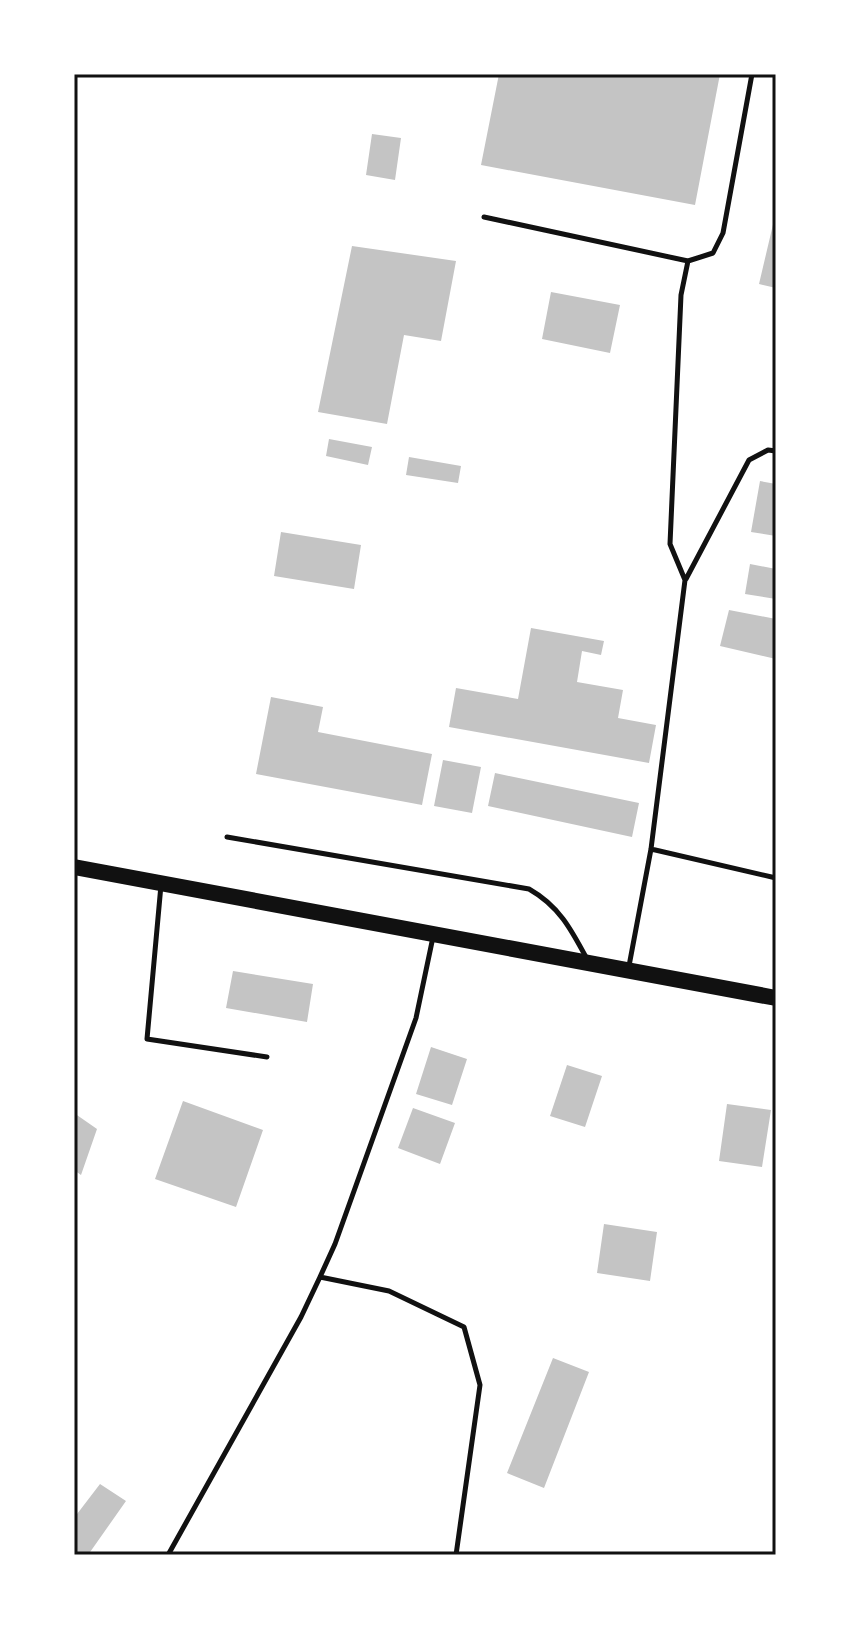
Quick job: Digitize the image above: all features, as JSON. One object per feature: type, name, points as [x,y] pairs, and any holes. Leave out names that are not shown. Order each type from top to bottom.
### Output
[{"type":"main road","points":[[74,867],[776,998]]},
{"type":"lane","points":[[484,217],[688,261],[713,253],[723,233],[752,74]]},
{"type":"lane","points":[[685,580],[670,544],[681,295],[688,261]]},
{"type":"lane","points":[[628,971],[651,849],[685,580],[749,460],[768,450],[776,451]]},
{"type":"lane","points":[[227,837],[529,889],[550,901],[567,920],[590,963]]},
{"type":"lane","points":[[651,849],[776,878]]},
{"type":"lane","points":[[161,882],[147,1039],[267,1057]]},
{"type":"lane","points":[[168,1555],[286,1345],[335,1244],[416,1018],[434,934]]},
{"type":"lane","points":[[320,1277],[389,1291],[464,1327],[480,1385],[456,1555]]},
{"type":"building","points":[[499,74],[720,74],[695,205],[481,165]]},
{"type":"building","points":[[372,134],[401,138],[395,180],[366,175]]},
{"type":"building","points":[[776,216],[776,288],[759,284]]},
{"type":"building","points":[[352,246],[456,261],[441,341],[404,335],[387,424],[318,412]]},
{"type":"building","points":[[551,292],[620,305],[610,353],[542,339]]},
{"type":"building","points":[[329,439],[372,447],[368,465],[326,456]]},
{"type":"building","points":[[409,457],[461,466],[458,483],[406,475]]},
{"type":"building","points":[[760,481],[776,484],[776,536],[751,532]]},
{"type":"building","points":[[281,532],[361,545],[354,589],[274,576]]},
{"type":"building","points":[[750,564],[776,569],[776,599],[745,594]]},
{"type":"building","points":[[729,610],[776,619],[776,659],[720,646]]},
{"type":"building","points":[[531,628],[604,641],[601,655],[582,651],[577,682],[623,690],[618,718],[656,725],[649,763],[449,727],[456,688],[518,699]]},
{"type":"building","points":[[271,697],[323,707],[318,732],[432,754],[422,805],[256,774]]},
{"type":"building","points":[[443,760],[481,767],[472,813],[434,806]]},
{"type":"building","points":[[495,773],[639,803],[632,837],[488,806]]},
{"type":"building","points":[[233,971],[313,984],[307,1022],[226,1008]]},
{"type":"building","points":[[431,1047],[467,1059],[452,1105],[416,1094]]},
{"type":"building","points":[[567,1065],[602,1076],[585,1127],[550,1116]]},
{"type":"building","points":[[183,1101],[263,1130],[236,1207],[155,1179]]},
{"type":"building","points":[[727,1104],[771,1110],[762,1167],[719,1161]]},
{"type":"building","points":[[413,1108],[455,1123],[440,1164],[398,1148]]},
{"type":"building","points":[[74,1113],[97,1129],[81,1175],[74,1170]]},
{"type":"building","points":[[604,1224],[657,1232],[650,1281],[597,1273]]},
{"type":"building","points":[[553,1358],[589,1372],[544,1488],[507,1473]]},
{"type":"building","points":[[100,1484],[126,1501],[88,1555],[74,1555],[74,1518]]}]
